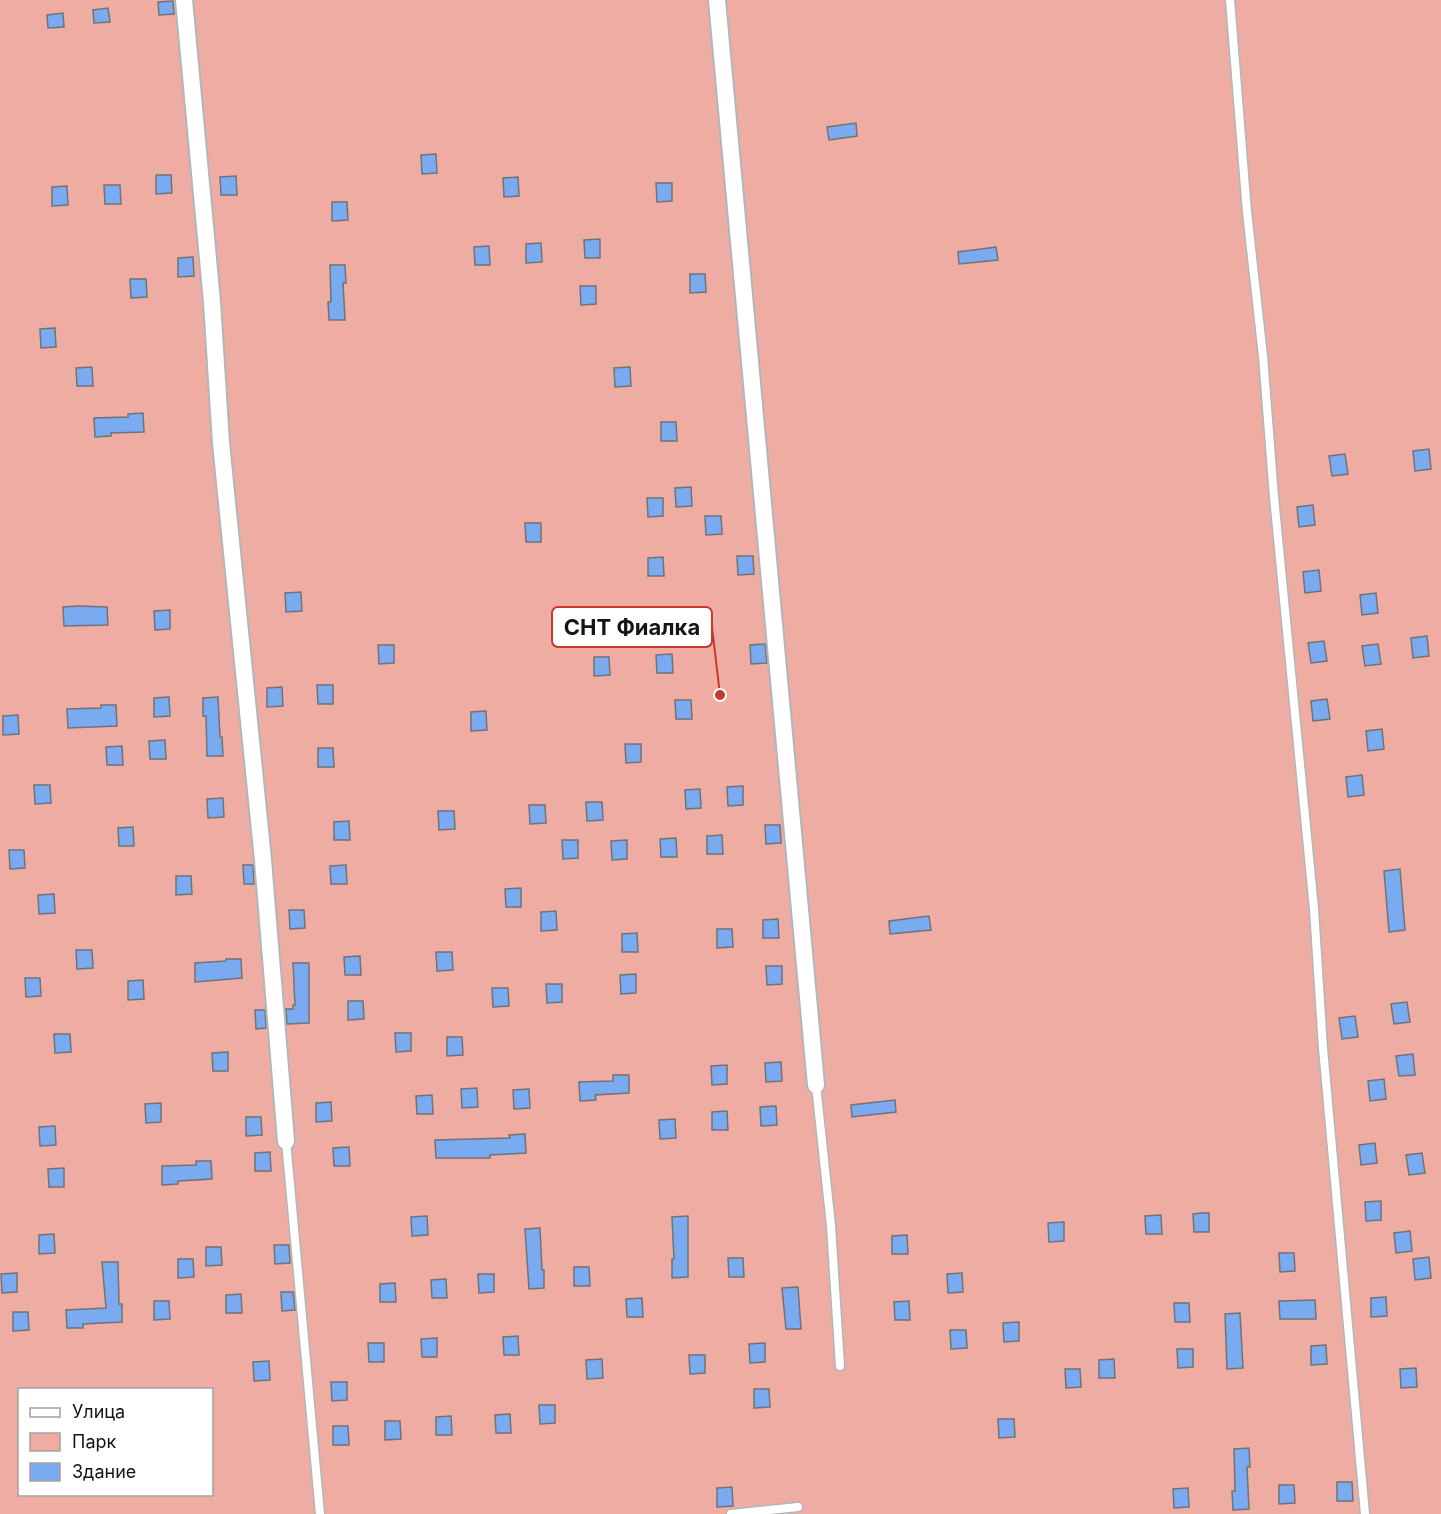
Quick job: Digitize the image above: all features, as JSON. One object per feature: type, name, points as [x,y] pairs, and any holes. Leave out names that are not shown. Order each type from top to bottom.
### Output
[{"type":"street","points":[[184,0],[212,302],[221,443],[263,860],[286,1141]]},
{"type":"street","points":[[717,0],[816,1085]]},
{"type":"lane","points":[[1230,0],[1247,212],[1263,356],[1277,531],[1314,909],[1323,1048],[1365,1514]]},
{"type":"lane","points":[[816,1085],[831,1226],[840,1366]]},
{"type":"lane","points":[[286,1141],[320,1514]]},
{"type":"lane","points":[[730,1514],[798,1507]]},
{"type":"green space","points":[[0,0],[1441,0],[1441,1514],[0,1514]]},
{"type":"building","points":[[173,1],[174,14],[159,15],[158,2]]},
{"type":"building","points":[[108,8],[110,22],[94,23],[93,10]]},
{"type":"building","points":[[63,13],[64,27],[48,28],[47,15]]},
{"type":"building","points":[[856,123],[857,136],[829,140],[827,127]]},
{"type":"building","points":[[436,154],[437,173],[422,174],[421,155]]},
{"type":"building","points":[[156,175],[171,175],[172,193],[156,194]]},
{"type":"building","points":[[236,176],[237,195],[221,195],[220,177]]},
{"type":"building","points":[[518,177],[519,196],[504,197],[503,178]]},
{"type":"building","points":[[656,183],[672,183],[672,201],[657,202]]},
{"type":"building","points":[[104,185],[120,185],[121,204],[105,204]]},
{"type":"building","points":[[67,186],[68,205],[52,206],[52,187]]},
{"type":"building","points":[[332,202],[347,202],[348,220],[332,221]]},
{"type":"building","points":[[600,239],[600,258],[585,258],[584,240]]},
{"type":"building","points":[[541,243],[542,262],[526,263],[526,244]]},
{"type":"building","points":[[489,246],[490,265],[475,265],[474,247]]},
{"type":"building","points":[[996,247],[998,260],[959,264],[958,252]]},
{"type":"building","points":[[193,257],[194,276],[178,277],[178,258]]},
{"type":"building","points":[[330,265],[345,265],[346,283],[343,283],[345,320],[329,320]]},
{"type":"building","points":[[690,274],[705,274],[706,292],[690,293]]},
{"type":"building","points":[[130,279],[146,279],[147,297],[131,298]]},
{"type":"building","points":[[580,286],[596,286],[596,304],[581,305]]},
{"type":"building","points":[[55,328],[56,347],[41,348],[40,329]]},
{"type":"building","points":[[92,367],[93,386],[77,386],[76,368]]},
{"type":"building","points":[[630,367],[631,386],[615,387],[614,368]]},
{"type":"building","points":[[143,413],[144,432],[111,433],[111,436],[95,437],[94,418],[128,417],[128,414]]},
{"type":"building","points":[[661,422],[676,422],[677,441],[661,441]]},
{"type":"building","points":[[1429,449],[1431,469],[1415,471],[1413,451]]},
{"type":"building","points":[[1345,454],[1348,474],[1332,476],[1329,456]]},
{"type":"building","points":[[691,487],[692,506],[676,507],[675,488]]},
{"type":"building","points":[[647,498],[663,498],[663,516],[648,517]]},
{"type":"building","points":[[1313,505],[1315,525],[1299,527],[1297,507]]},
{"type":"building","points":[[705,516],[721,516],[722,534],[706,535]]},
{"type":"building","points":[[525,523],[541,523],[541,542],[526,542]]},
{"type":"building","points":[[737,556],[753,556],[754,574],[738,575]]},
{"type":"building","points":[[663,557],[664,576],[648,576],[648,558]]},
{"type":"building","points":[[1319,570],[1321,591],[1305,593],[1303,572]]},
{"type":"building","points":[[301,592],[302,611],[286,612],[285,593]]},
{"type":"building","points":[[1376,593],[1378,613],[1362,615],[1360,595]]},
{"type":"building","points":[[63,607],[107,607],[108,625],[64,626]]},
{"type":"building","points":[[170,610],[170,629],[155,630],[154,611]]},
{"type":"building","points":[[1427,636],[1429,656],[1413,658],[1411,638]]},
{"type":"building","points":[[1324,641],[1327,661],[1311,663],[1308,643]]},
{"type":"building","points":[[765,644],[767,663],[751,664],[750,645]]},
{"type":"building","points":[[1378,644],[1381,664],[1365,666],[1362,646]]},
{"type":"building","points":[[378,645],[394,645],[394,663],[379,664]]},
{"type":"building","points":[[672,654],[673,673],[657,673],[656,655]]},
{"type":"building","points":[[594,657],[609,657],[610,675],[594,676]]},
{"type":"building","points":[[317,685],[333,685],[333,704],[318,704]]},
{"type":"building","points":[[282,687],[283,706],[267,707],[267,688]]},
{"type":"building","points":[[169,697],[170,716],[154,717],[154,698]]},
{"type":"building","points":[[218,697],[223,756],[207,756],[203,698]]},
{"type":"building","points":[[1327,699],[1330,719],[1313,721],[1311,701]]},
{"type":"building","points":[[675,700],[691,700],[692,719],[676,719]]},
{"type":"building","points":[[101,705],[116,705],[117,726],[68,728],[67,709],[101,708]]},
{"type":"building","points":[[486,711],[487,730],[471,731],[471,712]]},
{"type":"building","points":[[18,715],[19,734],[3,735],[3,716]]},
{"type":"building","points":[[1382,729],[1384,749],[1368,751],[1366,731]]},
{"type":"building","points":[[165,740],[166,759],[150,759],[149,741]]},
{"type":"building","points":[[625,744],[641,744],[641,762],[626,763]]},
{"type":"building","points":[[122,746],[123,765],[107,765],[106,747]]},
{"type":"building","points":[[318,748],[333,748],[334,767],[318,767]]},
{"type":"building","points":[[1362,775],[1364,795],[1348,797],[1346,777]]},
{"type":"building","points":[[34,785],[50,785],[51,803],[35,804]]},
{"type":"building","points":[[743,786],[743,805],[728,806],[727,787]]},
{"type":"building","points":[[700,789],[701,808],[686,809],[685,790]]},
{"type":"building","points":[[223,798],[224,817],[208,818],[207,799]]},
{"type":"building","points":[[586,802],[602,802],[603,820],[587,821]]},
{"type":"building","points":[[529,805],[545,805],[546,823],[530,824]]},
{"type":"building","points":[[438,811],[454,811],[455,829],[439,830]]},
{"type":"building","points":[[349,821],[350,840],[334,840],[334,822]]},
{"type":"building","points":[[765,825],[780,825],[781,843],[766,844]]},
{"type":"building","points":[[133,827],[134,846],[119,846],[118,828]]},
{"type":"building","points":[[722,835],[723,854],[707,854],[707,836]]},
{"type":"building","points":[[676,838],[677,857],[661,857],[660,839]]},
{"type":"building","points":[[562,840],[578,840],[578,858],[563,859]]},
{"type":"building","points":[[627,840],[627,859],[612,860],[611,841]]},
{"type":"building","points":[[9,850],[24,850],[25,868],[10,869]]},
{"type":"building","points":[[243,865],[253,865],[254,884],[244,884]]},
{"type":"building","points":[[346,865],[347,884],[331,884],[330,866]]},
{"type":"building","points":[[1400,869],[1405,930],[1389,932],[1384,871]]},
{"type":"building","points":[[176,876],[191,876],[192,894],[176,895]]},
{"type":"building","points":[[521,888],[521,907],[506,907],[505,889]]},
{"type":"building","points":[[54,894],[55,913],[39,914],[38,895]]},
{"type":"building","points":[[289,910],[304,910],[305,928],[290,929]]},
{"type":"building","points":[[556,911],[557,930],[541,931],[541,912]]},
{"type":"building","points":[[929,916],[931,930],[890,934],[889,921]]},
{"type":"building","points":[[778,919],[779,938],[763,938],[763,920]]},
{"type":"building","points":[[717,929],[732,929],[733,947],[717,948]]},
{"type":"building","points":[[637,933],[638,952],[622,952],[622,934]]},
{"type":"building","points":[[76,950],[92,950],[93,968],[77,969]]},
{"type":"building","points":[[436,952],[452,952],[453,970],[437,971]]},
{"type":"building","points":[[360,956],[361,975],[345,975],[344,957]]},
{"type":"building","points":[[226,959],[241,959],[242,978],[195,982],[195,963],[226,961]]},
{"type":"building","points":[[293,963],[309,963],[309,1023],[287,1024],[286,1009],[293,1009],[295,1005]]},
{"type":"building","points":[[766,966],[782,966],[782,984],[767,985]]},
{"type":"building","points":[[636,974],[636,993],[621,994],[620,975]]},
{"type":"building","points":[[25,978],[40,978],[41,996],[26,997]]},
{"type":"building","points":[[143,980],[144,999],[128,1000],[128,981]]},
{"type":"building","points":[[546,984],[562,984],[562,1002],[547,1003]]},
{"type":"building","points":[[492,988],[508,988],[509,1006],[493,1007]]},
{"type":"building","points":[[348,1001],[363,1001],[364,1019],[348,1020]]},
{"type":"building","points":[[1407,1002],[1410,1022],[1394,1024],[1391,1004]]},
{"type":"building","points":[[255,1010],[265,1010],[266,1028],[256,1029]]},
{"type":"building","points":[[1355,1016],[1358,1037],[1342,1039],[1339,1018]]},
{"type":"building","points":[[395,1033],[411,1033],[411,1051],[396,1052]]},
{"type":"building","points":[[54,1034],[70,1034],[71,1052],[55,1053]]},
{"type":"building","points":[[447,1037],[462,1037],[463,1055],[447,1056]]},
{"type":"building","points":[[228,1052],[228,1071],[213,1071],[212,1053]]},
{"type":"building","points":[[1413,1054],[1415,1075],[1399,1076],[1396,1056]]},
{"type":"building","points":[[781,1062],[782,1081],[766,1082],[765,1063]]},
{"type":"building","points":[[727,1065],[727,1084],[712,1085],[711,1066]]},
{"type":"building","points":[[613,1075],[629,1075],[629,1093],[595,1095],[596,1100],[580,1101],[579,1082],[613,1081]]},
{"type":"building","points":[[1384,1079],[1386,1099],[1370,1101],[1368,1081]]},
{"type":"building","points":[[477,1088],[478,1107],[462,1108],[461,1089]]},
{"type":"building","points":[[529,1089],[530,1108],[514,1109],[513,1090]]},
{"type":"building","points":[[432,1095],[433,1114],[417,1114],[416,1096]]},
{"type":"building","points":[[895,1100],[896,1112],[852,1117],[851,1105]]},
{"type":"building","points":[[331,1102],[332,1121],[316,1122],[316,1103]]},
{"type":"building","points":[[161,1103],[161,1122],[146,1123],[145,1104]]},
{"type":"building","points":[[776,1106],[777,1125],[761,1126],[760,1107]]},
{"type":"building","points":[[727,1111],[728,1130],[712,1130],[712,1112]]},
{"type":"building","points":[[246,1117],[261,1117],[262,1135],[246,1136]]},
{"type":"building","points":[[675,1119],[676,1138],[660,1139],[659,1120]]},
{"type":"building","points":[[55,1126],[56,1145],[40,1146],[39,1127]]},
{"type":"building","points":[[525,1134],[526,1153],[490,1155],[490,1158],[436,1158],[435,1140],[510,1138],[509,1135]]},
{"type":"building","points":[[1375,1143],[1377,1163],[1361,1165],[1359,1145]]},
{"type":"building","points":[[349,1147],[350,1166],[334,1166],[333,1148]]},
{"type":"building","points":[[270,1152],[271,1171],[255,1171],[255,1153]]},
{"type":"building","points":[[1422,1153],[1425,1173],[1409,1175],[1406,1155]]},
{"type":"building","points":[[196,1161],[211,1161],[212,1179],[178,1181],[178,1184],[162,1185],[162,1166],[196,1165]]},
{"type":"building","points":[[64,1168],[64,1187],[49,1187],[48,1169]]},
{"type":"building","points":[[1381,1201],[1381,1220],[1366,1221],[1365,1202]]},
{"type":"building","points":[[1209,1213],[1209,1232],[1194,1232],[1193,1214]]},
{"type":"building","points":[[1161,1215],[1162,1234],[1146,1234],[1145,1216]]},
{"type":"building","points":[[427,1216],[428,1235],[412,1236],[411,1217]]},
{"type":"building","points":[[688,1216],[688,1277],[672,1278],[672,1259],[674,1259],[672,1217]]},
{"type":"building","points":[[1064,1222],[1064,1241],[1049,1242],[1048,1223]]},
{"type":"building","points":[[540,1228],[544,1288],[529,1289],[525,1229]]},
{"type":"building","points":[[1410,1231],[1412,1251],[1396,1253],[1394,1233]]},
{"type":"building","points":[[54,1234],[55,1253],[39,1254],[39,1235]]},
{"type":"building","points":[[907,1235],[908,1254],[892,1254],[892,1236]]},
{"type":"building","points":[[274,1245],[289,1245],[290,1263],[275,1264]]},
{"type":"building","points":[[206,1247],[221,1247],[222,1265],[206,1266]]},
{"type":"building","points":[[1279,1253],[1294,1253],[1295,1271],[1280,1272]]},
{"type":"building","points":[[1429,1257],[1431,1278],[1415,1280],[1413,1259]]},
{"type":"building","points":[[728,1258],[743,1258],[744,1277],[729,1277]]},
{"type":"building","points":[[178,1259],[193,1259],[194,1277],[178,1278]]},
{"type":"building","points":[[102,1262],[118,1262],[122,1322],[83,1324],[83,1328],[67,1328],[66,1310],[106,1308]]},
{"type":"building","points":[[574,1267],[589,1267],[590,1286],[574,1286]]},
{"type":"building","points":[[17,1273],[17,1292],[2,1293],[1,1274]]},
{"type":"building","points":[[962,1273],[963,1292],[948,1293],[947,1274]]},
{"type":"building","points":[[478,1274],[494,1274],[494,1292],[479,1293]]},
{"type":"building","points":[[446,1279],[447,1298],[432,1298],[431,1280]]},
{"type":"building","points":[[395,1283],[396,1302],[380,1302],[380,1284]]},
{"type":"building","points":[[798,1287],[801,1329],[786,1329],[782,1288]]},
{"type":"building","points":[[281,1292],[293,1292],[295,1310],[282,1311]]},
{"type":"building","points":[[241,1294],[242,1313],[226,1313],[226,1295]]},
{"type":"building","points":[[1386,1297],[1387,1316],[1371,1317],[1371,1298]]},
{"type":"building","points":[[642,1298],[643,1317],[627,1317],[626,1299]]},
{"type":"building","points":[[1315,1300],[1316,1319],[1280,1319],[1279,1301]]},
{"type":"building","points":[[154,1301],[169,1301],[170,1319],[154,1320]]},
{"type":"building","points":[[909,1301],[910,1320],[895,1320],[894,1302]]},
{"type":"building","points":[[1174,1303],[1189,1303],[1190,1322],[1175,1322]]},
{"type":"building","points":[[13,1312],[28,1312],[29,1330],[13,1331]]},
{"type":"building","points":[[1240,1313],[1243,1368],[1227,1369],[1225,1314]]},
{"type":"building","points":[[1019,1322],[1019,1341],[1004,1342],[1003,1323]]},
{"type":"building","points":[[950,1330],[966,1330],[967,1348],[951,1349]]},
{"type":"building","points":[[518,1336],[519,1355],[504,1355],[503,1337]]},
{"type":"building","points":[[437,1338],[437,1357],[422,1357],[421,1339]]},
{"type":"building","points":[[368,1343],[384,1343],[384,1362],[369,1362]]},
{"type":"building","points":[[765,1343],[765,1362],[750,1363],[749,1344]]},
{"type":"building","points":[[1326,1345],[1327,1364],[1311,1365],[1311,1346]]},
{"type":"building","points":[[1177,1349],[1193,1349],[1193,1367],[1178,1368]]},
{"type":"building","points":[[689,1355],[705,1355],[705,1373],[690,1374]]},
{"type":"building","points":[[602,1359],[603,1378],[587,1379],[586,1360]]},
{"type":"building","points":[[1114,1359],[1115,1378],[1099,1378],[1099,1360]]},
{"type":"building","points":[[269,1361],[270,1380],[254,1381],[253,1362]]},
{"type":"building","points":[[1416,1368],[1417,1387],[1401,1388],[1400,1369]]},
{"type":"building","points":[[1065,1369],[1080,1369],[1081,1387],[1066,1388]]},
{"type":"building","points":[[331,1382],[347,1382],[347,1400],[332,1401]]},
{"type":"building","points":[[754,1389],[769,1389],[770,1407],[754,1408]]},
{"type":"building","points":[[539,1405],[555,1405],[555,1423],[540,1424]]},
{"type":"building","points":[[510,1414],[511,1433],[496,1433],[495,1415]]},
{"type":"building","points":[[451,1416],[452,1435],[436,1435],[436,1417]]},
{"type":"building","points":[[998,1419],[1014,1419],[1015,1437],[999,1438]]},
{"type":"building","points":[[385,1421],[400,1421],[401,1439],[385,1440]]},
{"type":"building","points":[[333,1426],[348,1426],[349,1445],[333,1445]]},
{"type":"building","points":[[1249,1448],[1250,1467],[1247,1467],[1249,1509],[1233,1510],[1234,1449]]},
{"type":"building","points":[[1337,1482],[1352,1482],[1353,1501],[1337,1501]]},
{"type":"building","points":[[1279,1485],[1294,1485],[1295,1503],[1279,1504]]},
{"type":"building","points":[[732,1487],[733,1506],[717,1507],[717,1488]]},
{"type":"building","points":[[1188,1488],[1189,1507],[1174,1508],[1173,1489]]},
{"type":"place","name":"СНТ Фиалка","points":[[720,695]]}]
